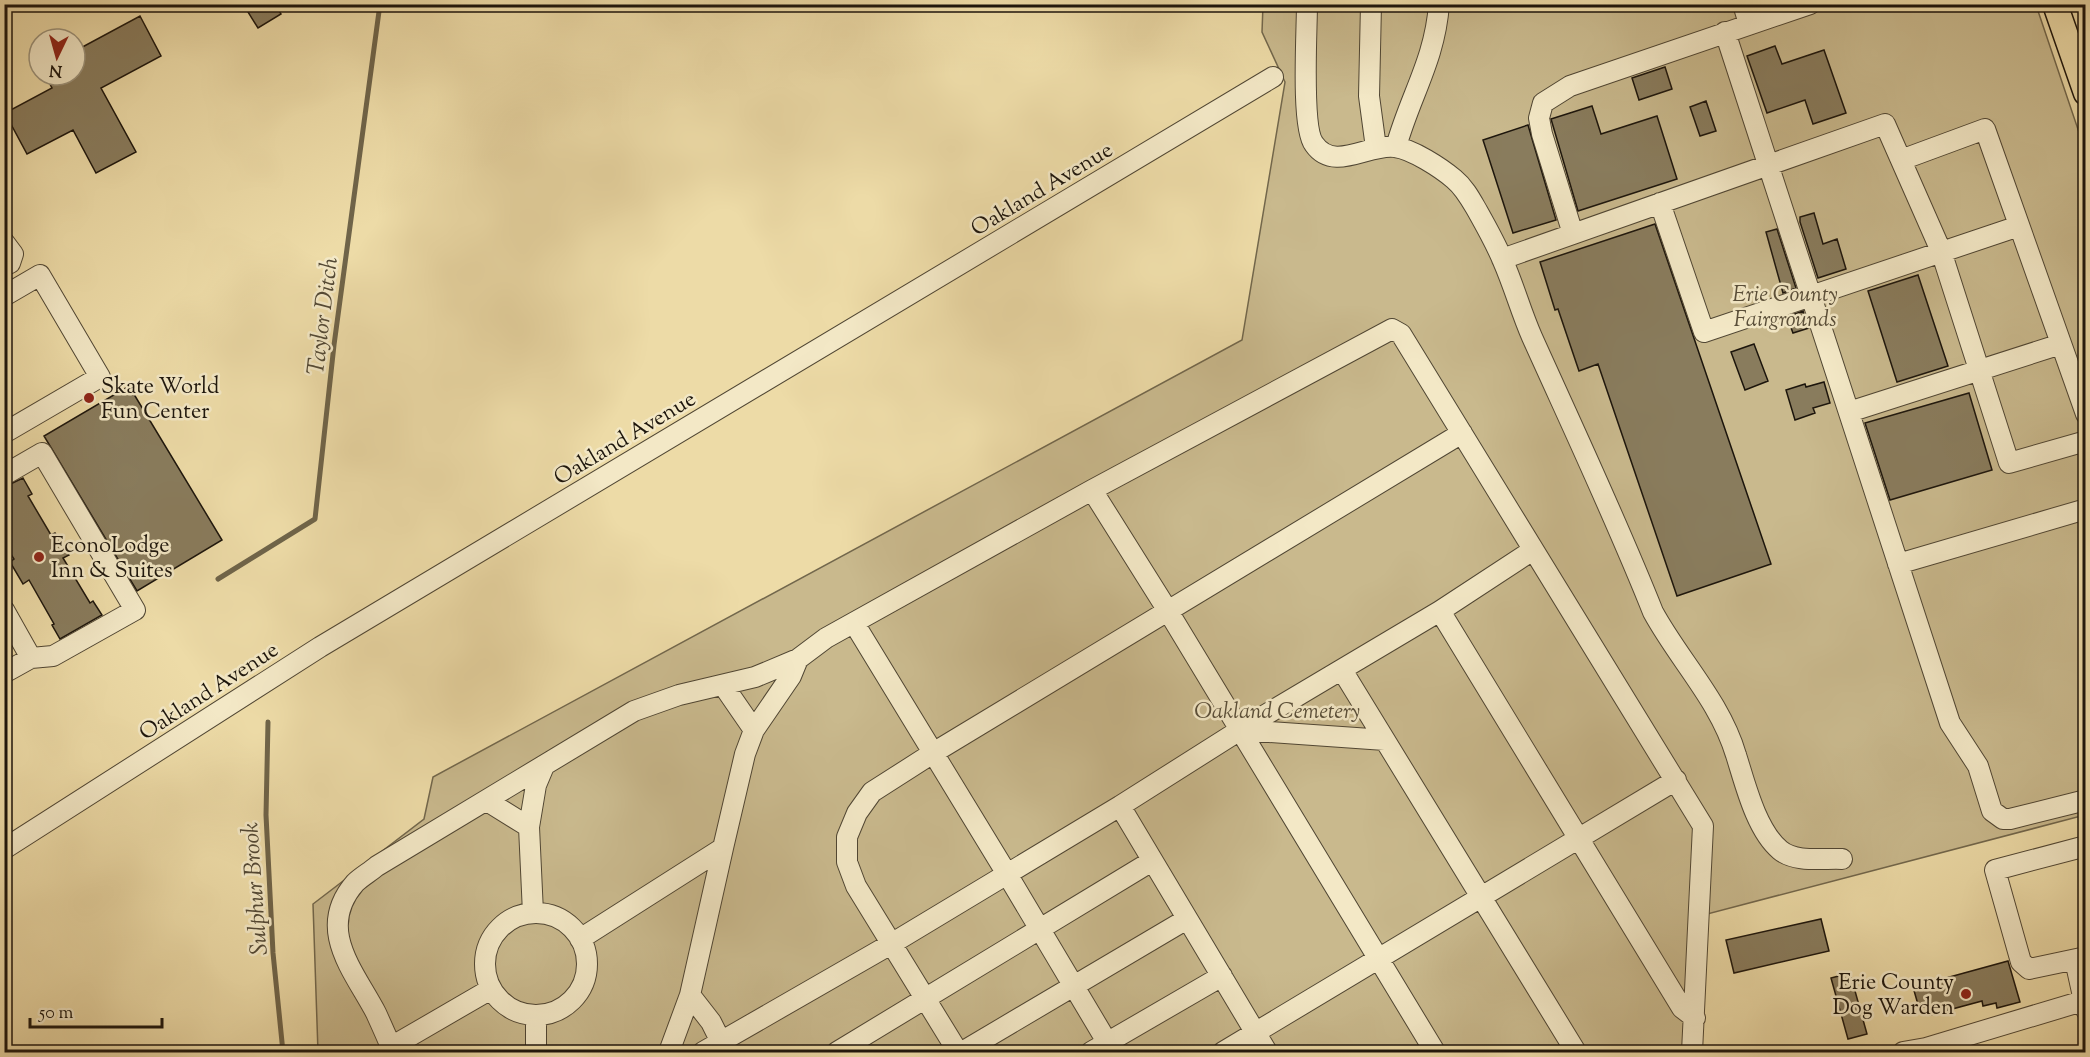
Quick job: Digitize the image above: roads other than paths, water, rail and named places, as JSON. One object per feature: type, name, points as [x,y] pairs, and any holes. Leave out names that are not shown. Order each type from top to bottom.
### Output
[{"type":"main road","points":[[2055,4],[2085,93]]},
{"type":"street","points":[[1307,4],[1306,118],[1312,143],[1322,152],[1337,157],[1376,148],[1396,147],[1412,153],[1454,179],[1466,191],[1502,259],[1531,334],[1653,612],[1665,634],[1691,669],[1733,745],[1752,808],[1775,845],[1786,854],[1801,858],[1842,859]]},
{"type":"street","points":[[1371,4],[1370,96],[1376,148]]},
{"type":"street","points":[[1396,147],[1432,50],[1439,4]]},
{"type":"street","points":[[1743,4],[1749,24]]},
{"type":"street","points":[[1573,234],[1542,134],[1539,118],[1543,103],[1570,86],[1810,4]]},
{"type":"street","points":[[1725,32],[1950,723],[1978,766],[1992,811],[2003,819],[2085,800]]},
{"type":"street","name":"Oakland Avenue","points":[[4,849],[320,646],[1274,76]]},
{"type":"street","points":[[1502,259],[1885,124],[1941,251],[2009,463],[2085,441]]},
{"type":"street","points":[[1902,160],[1985,129],[2085,414]]},
{"type":"street","points":[[1660,203],[1704,332],[2019,226]]},
{"type":"street","points":[[4,242],[13,254],[10,263],[4,266]]},
{"type":"street","points":[[4,296],[40,275],[100,377],[4,433]]},
{"type":"street","points":[[491,989],[391,1050],[376,1013],[347,963],[339,942],[337,920],[342,903],[355,883],[377,866],[634,711],[679,695],[755,677],[798,659],[826,638],[1092,490],[1392,329],[1401,334],[1703,826],[1692,1053]]},
{"type":"street","points":[[1849,412],[2061,344]]},
{"type":"street","points":[[1187,920],[960,1053],[856,886],[847,862],[847,837],[857,813],[872,792],[1462,433]]},
{"type":"street","points":[[4,476],[42,453],[135,610],[53,656],[32,658],[4,673]]},
{"type":"street","points":[[1092,490],[1168,611],[1435,1053]]},
{"type":"street","points":[[1898,564],[2085,509]]},
{"type":"street","points":[[690,995],[711,1022],[716,1049],[1440,611],[1533,550]]},
{"type":"street","points":[[4,609],[32,658]]},
{"type":"street","points":[[1440,611],[1682,1008],[1695,1018]]},
{"type":"street","points":[[854,623],[1007,874],[1073,987],[1103,1049],[1222,976]]},
{"type":"street","points":[[669,1053],[690,995],[744,754],[754,730],[791,676],[798,659]]},
{"type":"street","points":[[1342,670],[1576,1053]]},
{"type":"street","points":[[723,685],[754,730]]},
{"type":"street","points":[[1240,730],[1384,740]]},
{"type":"street","points":[[533,913],[529,827],[536,785],[544,766]]},
{"type":"street","points":[[1223,1053],[1676,780]]},
{"type":"street","points":[[487,801],[529,827]]},
{"type":"street","points":[[1120,806],[1267,1053]]},
{"type":"street","points":[[1903,1053],[2085,1004],[2080,958],[2029,969],[2021,962],[1995,870],[2085,846]]},
{"type":"street","points":[[580,939],[723,848]]},
{"type":"street","points":[[837,1053],[1152,861]]},
{"type":"street","points":[[533,913],[547,914],[562,920],[575,930],[583,945],[587,961],[585,977],[578,993],[566,1005],[551,1013],[537,1015],[517,1011],[502,1003],[491,989],[485,973],[485,956],[490,940],[500,926],[514,917],[533,913]]},
{"type":"street","points":[[536,1053],[537,1015]]},
{"type":"waterway","name":"Taylor Ditch","points":[[218,579],[315,519],[334,345],[380,4]]},
{"type":"waterway","name":"Sulphur Brook","points":[[268,722],[266,815],[273,953],[283,1052]]},
{"type":"place","name":"Skate World Fun Center","points":[[89,398]]},
{"type":"place","name":"EconoLodge Inn & Suites","points":[[39,557]]},
{"type":"place","name":"Erie County Dog Warden","points":[[1966,994]]},
{"type":"park label","name":"Erie County Fairgrounds","points":[[1785,306]]},
{"type":"park label","name":"Oakland Cemetery","points":[[1277,710]]}]
